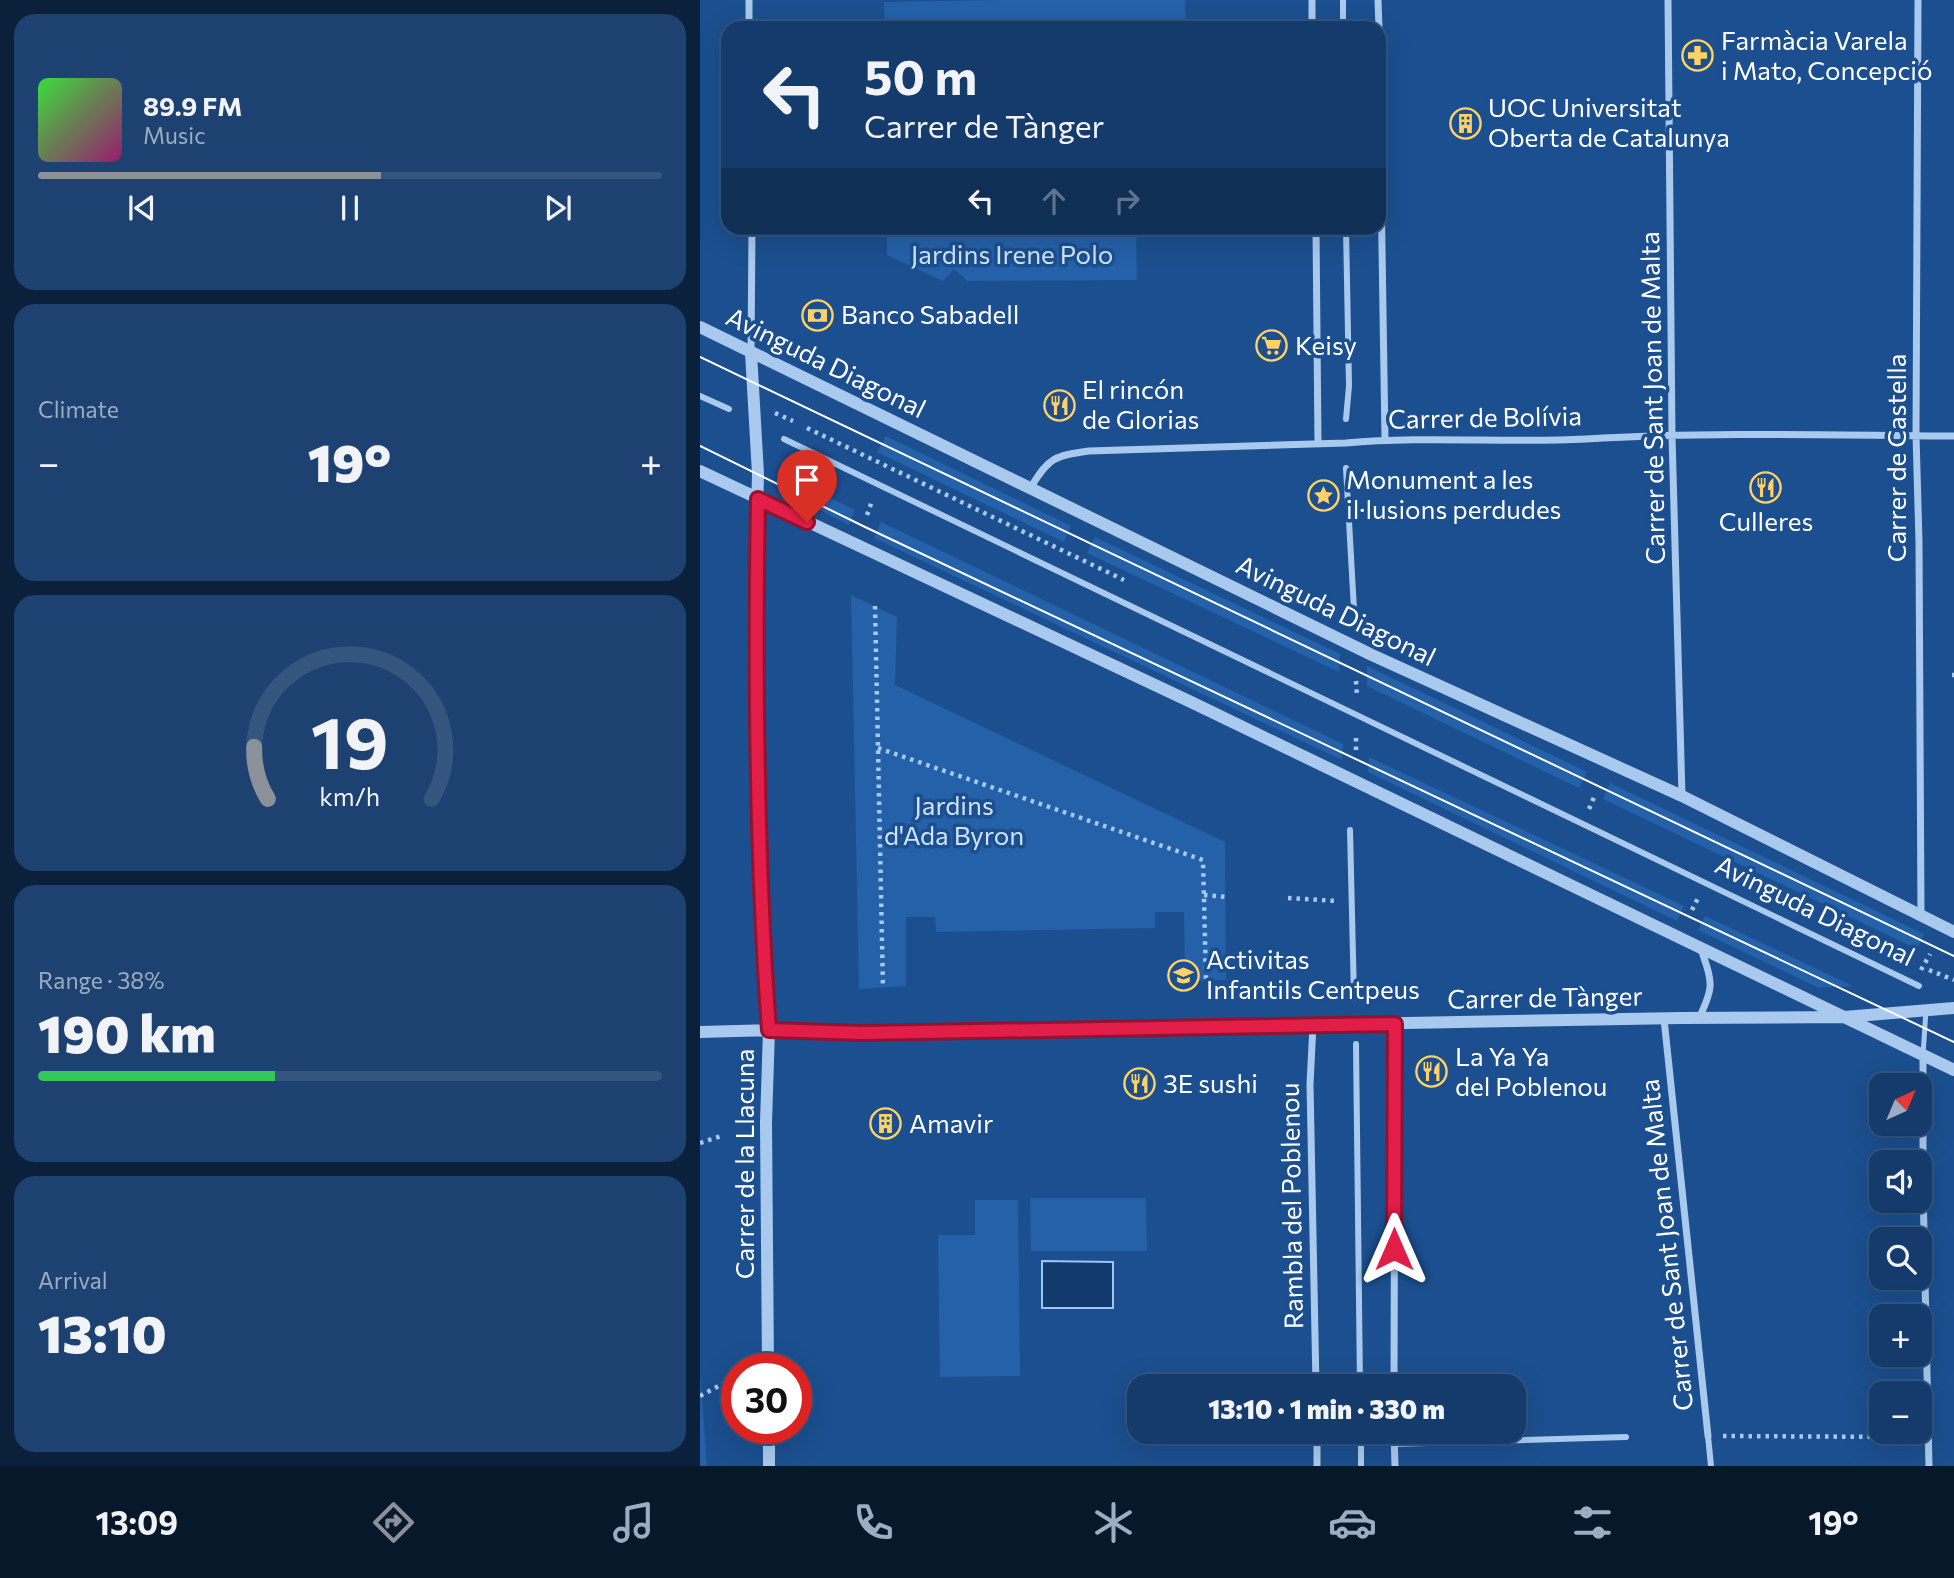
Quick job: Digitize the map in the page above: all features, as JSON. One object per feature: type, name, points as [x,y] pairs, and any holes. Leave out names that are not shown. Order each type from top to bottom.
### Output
[{"type":"street","points":[[749,0],[749,21]]},
{"type":"street","points":[[1312,0],[1312,21]]},
{"type":"street","points":[[1343,0],[1343,21]]},
{"type":"street","points":[[1378,0],[1379,21]]},
{"type":"street","name":"Carrer de Sant Joan de Malta","points":[[1668,0],[1672,436],[1682,796]]},
{"type":"street","name":"Carrer de Castella","points":[[1917,0],[1916,435],[1921,916]]},
{"type":"street","points":[[751,353],[752,235]]},
{"type":"street","points":[[1316,235],[1318,444]]},
{"type":"street","points":[[1346,235],[1349,386],[1346,419]]},
{"type":"street","points":[[1382,235],[1385,439]]},
{"type":"street","name":"Avinguda Diagonal","points":[[700,327],[1372,655],[1682,796],[1954,932]]},
{"type":"street","name":"Carrer de la Llacuna","points":[[751,353],[758,499],[755,593],[762,920],[769,1030],[765,1122],[768,1353]]},
{"type":"street","points":[[700,396],[729,410]]},
{"type":"street","name":"Carrer de Bolívia","points":[[1031,487],[1041,470],[1059,456],[1089,451],[1318,444],[1385,439],[1954,436]]},
{"type":"street","name":"Avinguda Diagonal","points":[[784,439],[1919,986]]},
{"type":"street","points":[[1346,468],[1354,610]]},
{"type":"street","points":[[700,471],[1191,702],[1954,1070]]},
{"type":"street","points":[[1350,830],[1354,998]]},
{"type":"street","points":[[1699,1018],[1709,999],[1712,983],[1701,949]]},
{"type":"street","name":"Carrer de Tànger","points":[[700,1032],[769,1030],[861,1033],[1844,1017],[1954,1009]]},
{"type":"street","name":"Carrer de Sant Joan de Malta","points":[[1664,1019],[1711,1466]]},
{"type":"street","points":[[1394,1374],[1395,1024]]},
{"type":"street","name":"Rambla del Poblenou","points":[[1313,1025],[1310,1084],[1316,1374]]},
{"type":"street","points":[[1356,1044],[1360,1374]]},
{"type":"street","points":[[1923,1055],[1929,1466]]},
{"type":"street","points":[[1526,1440],[1626,1437]]},
{"type":"street","points":[[769,1444],[769,1466]]},
{"type":"street","points":[[1317,1444],[1317,1466]]},
{"type":"street","points":[[1360,1444],[1361,1466]]},
{"type":"street","points":[[1394,1444],[1395,1466]]},
{"type":"lane","points":[[1923,1055],[1926,1010]]},
{"type":"path","points":[[802,425],[1135,586]]},
{"type":"path","points":[[874,606],[883,988]]},
{"type":"path","points":[[878,748],[1203,860],[1206,980]]},
{"type":"path","points":[[1204,895],[1226,897]]},
{"type":"path","points":[[1288,898],[1352,901]]},
{"type":"path","name":"Avinguda Diagonal","points":[[1947,977],[1954,980]]},
{"type":"path","points":[[700,1143],[724,1135]]},
{"type":"path","points":[[700,1396],[721,1385]]},
{"type":"path","points":[[1708,1436],[1869,1437]]},
{"type":"green space","points":[[1185,0],[1186,21],[885,21],[884,2]]},
{"type":"green space","name":"Jardins Irene Polo","points":[[887,235],[1136,235],[1137,280],[967,281],[954,269],[943,281],[887,255]]},
{"type":"green space","points":[[886,436],[1071,526],[1064,542],[877,452]]},
{"type":"green space","points":[[816,491],[855,510],[849,525],[810,505]]},
{"type":"green space","points":[[881,522],[1343,744],[1342,760],[874,538]]},
{"type":"green space","points":[[1095,537],[1340,654],[1339,672],[1087,553]]},
{"type":"green space","name":"Jardins d'Ada Byron","points":[[851,595],[897,617],[895,685],[1225,842],[1226,980],[1185,981],[1184,912],[1155,912],[1155,928],[936,932],[935,917],[906,917],[906,986],[859,989]]},
{"type":"green space","points":[[1367,666],[1587,772],[1579,788],[1367,686]]},
{"type":"green space","points":[[1369,757],[1684,906],[1677,921],[1368,772]]},
{"type":"green space","points":[[1610,783],[1924,934],[1917,949],[1603,799]]},
{"type":"green space","points":[[1705,916],[1853,986],[1819,988],[1698,930]]},
{"type":"green space","points":[[1030,1198],[1146,1198],[1147,1251],[1031,1251]]},
{"type":"green space","points":[[975,1200],[1018,1200],[1020,1376],[940,1377],[938,1235],[975,1235]]},
{"type":"green space","points":[[700,1373],[707,1466],[700,1466]]},
{"type":"shaded area","points":[[1042,1261],[1113,1262],[1113,1308],[1042,1308]]},
{"type":"tram line","points":[[700,357],[1954,956]]},
{"type":"tram line","points":[[700,446],[863,526],[1954,1042]]},
{"type":"place","name":"Farmàcia Varela i Mato, Concepció","points":[[1698,56]]},
{"type":"place","name":"UOC Universitat Oberta de Catalunya","points":[[1465,123]]},
{"type":"place","name":"Banco Sabadell","points":[[818,315]]},
{"type":"place","name":"Keisy","points":[[1272,346]]},
{"type":"place","name":"El rincón de Glorias","points":[[1059,405]]},
{"type":"place","name":"Culleres","points":[[1766,487]]},
{"type":"place","name":"Monument a les il·lusions perdudes","points":[[1323,495]]},
{"type":"place","name":"Activitas Infantils Centpeus","points":[[1183,975]]},
{"type":"place","name":"La Ya Ya del Poblenou","points":[[1432,1072]]},
{"type":"place","name":"3E sushi","points":[[1140,1084]]},
{"type":"place","name":"Amavir","points":[[886,1124]]},
{"type":"route","points":[[807,522],[758,499],[755,593],[762,933],[769,1030],[861,1033],[1395,1024],[1394,1249]]}]
